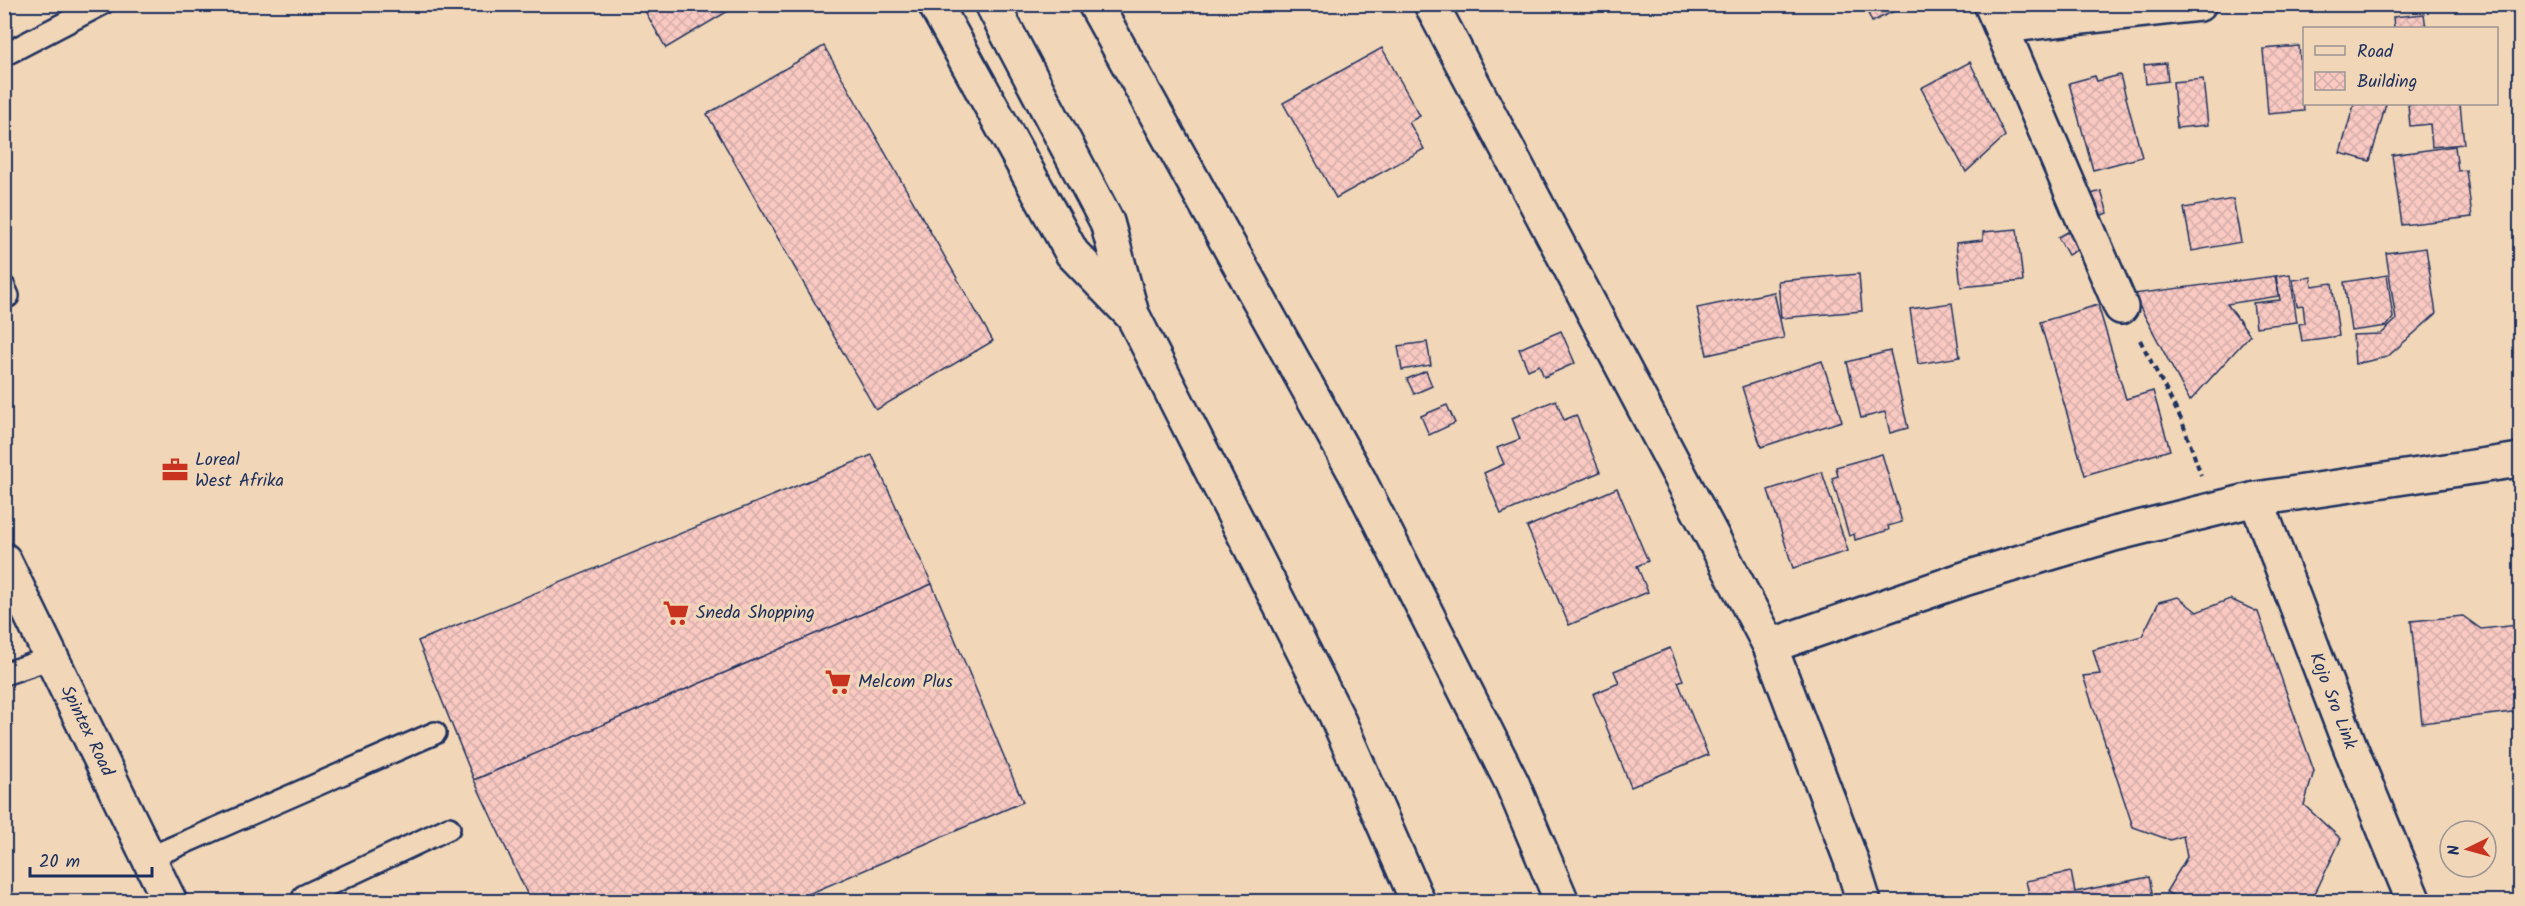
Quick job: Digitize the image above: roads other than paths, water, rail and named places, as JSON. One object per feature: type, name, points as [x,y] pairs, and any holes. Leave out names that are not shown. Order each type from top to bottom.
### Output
[{"type":"street","points":[[935,4],[1072,253],[1132,314]]},
{"type":"street","points":[[992,4],[1107,222],[1132,314],[1336,715],[1418,902]]},
{"type":"street","points":[[1095,4],[1364,490],[1512,783],[1562,902]]},
{"type":"street","points":[[2121,307],[1997,15],[2199,4]]},
{"type":"street","points":[[1443,10],[1770,646],[1851,860],[1864,902]]},
{"type":"street","points":[[1770,646],[1967,578],[2114,534],[2214,509],[2256,499],[2520,460]]},
{"type":"street","name":"Kojo Sro Link","points":[[2256,499],[2350,746],[2414,902]]},
{"type":"street","name":"Spintex Road","points":[[4,560],[170,902]]},
{"type":"lane","points":[[4,55],[102,4]]},
{"type":"lane","points":[[4,674],[51,658]]},
{"type":"lane","points":[[149,858],[435,733]]},
{"type":"lane","points":[[304,896],[450,828]]},
{"type":"place","name":"Loreal West Afrika","points":[[175,470]]},
{"type":"place","name":"Sneda Shopping","points":[[676,613]]},
{"type":"place","name":"Melcom Plus","points":[[838,682]]}]
